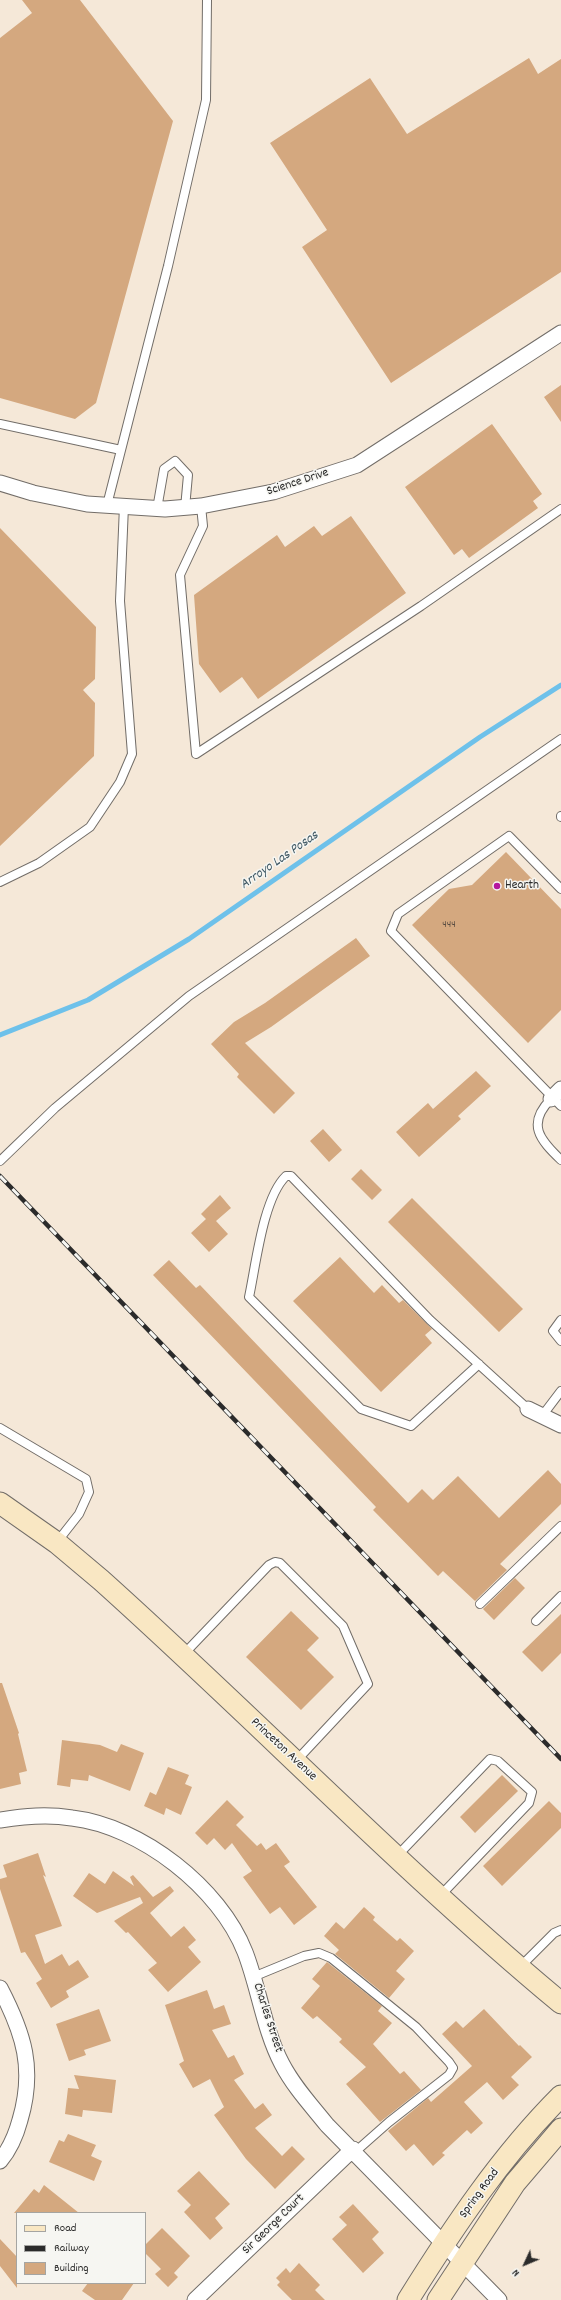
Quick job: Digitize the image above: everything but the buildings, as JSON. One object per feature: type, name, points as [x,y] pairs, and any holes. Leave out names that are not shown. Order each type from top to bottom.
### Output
[{"type":"street","name":"Science Drive","points":[[0,483],[60,499],[157,509],[201,506],[273,492],[357,465],[561,333]]},
{"type":"street","points":[[528,1409],[561,1425]]},
{"type":"street","name":"Princeton Avenue","points":[[0,1503],[57,1543],[101,1580],[440,1896],[519,1968],[561,2003]]},
{"type":"street","name":"Charles Street","points":[[0,1820],[35,1815],[73,1818],[99,1824],[129,1835],[152,1848],[179,1868],[209,1895],[229,1923],[245,1951],[282,2064],[303,2097],[327,2125],[354,2150],[499,2300]]},
{"type":"street","points":[[0,1988],[26,2049],[28,2076],[25,2101],[18,2129],[11,2145],[0,2161]]},
{"type":"street","name":"Spring Road","points":[[408,2300],[444,2243],[515,2146],[561,2096]]},
{"type":"street","name":"Spring Road","points":[[438,2300],[514,2183],[561,2130]]},
{"type":"street","name":"Sir George Court","points":[[195,2300],[354,2150]]},
{"type":"lane","points":[[107,505],[168,266],[206,100],[207,0]]},
{"type":"lane","points":[[0,424],[121,450]]},
{"type":"lane","points":[[157,509],[164,469],[175,461],[188,475],[185,508]]},
{"type":"lane","points":[[0,882],[39,864],[90,827],[120,782],[132,754],[120,601],[124,506]]},
{"type":"lane","points":[[201,506],[203,526],[180,575],[196,754],[421,606],[561,509]]},
{"type":"lane","points":[[0,1161],[55,1108],[189,996],[561,739]]},
{"type":"lane","points":[[561,889],[510,836],[398,914],[391,931],[556,1098],[542,1107],[538,1117],[538,1133],[547,1146],[561,1160]]},
{"type":"lane","points":[[479,1364],[412,1426],[361,1409],[249,1297],[269,1203],[282,1179],[286,1176],[291,1176],[430,1320],[479,1364],[528,1409]]},
{"type":"lane","points":[[561,1320],[553,1331],[561,1341]]},
{"type":"lane","points":[[542,1416],[561,1391]]},
{"type":"lane","points":[[0,1428],[86,1479],[89,1492],[86,1499],[79,1514],[57,1543]]},
{"type":"lane","points":[[480,1604],[561,1526]]},
{"type":"lane","points":[[183,1655],[269,1565],[274,1562],[280,1563],[343,1626],[368,1684],[295,1762]]},
{"type":"lane","points":[[536,1620],[561,1596]]},
{"type":"lane","points":[[397,1856],[490,1759],[498,1761],[532,1792],[529,1803],[440,1896]]},
{"type":"lane","points":[[519,1968],[554,1933],[561,1930]]},
{"type":"lane","points":[[253,1977],[304,1956],[319,1953],[331,1958],[416,2027],[450,2062],[453,2068],[449,2075],[354,2150]]},
{"type":"waterway","name":"Arroyo Las Posas","points":[[0,1035],[88,1000],[189,939],[480,737],[561,685]]},
{"type":"railway","points":[[0,1176],[561,1759]]},
{"type":"place","name":"Hearth","points":[[497,886]]}]
